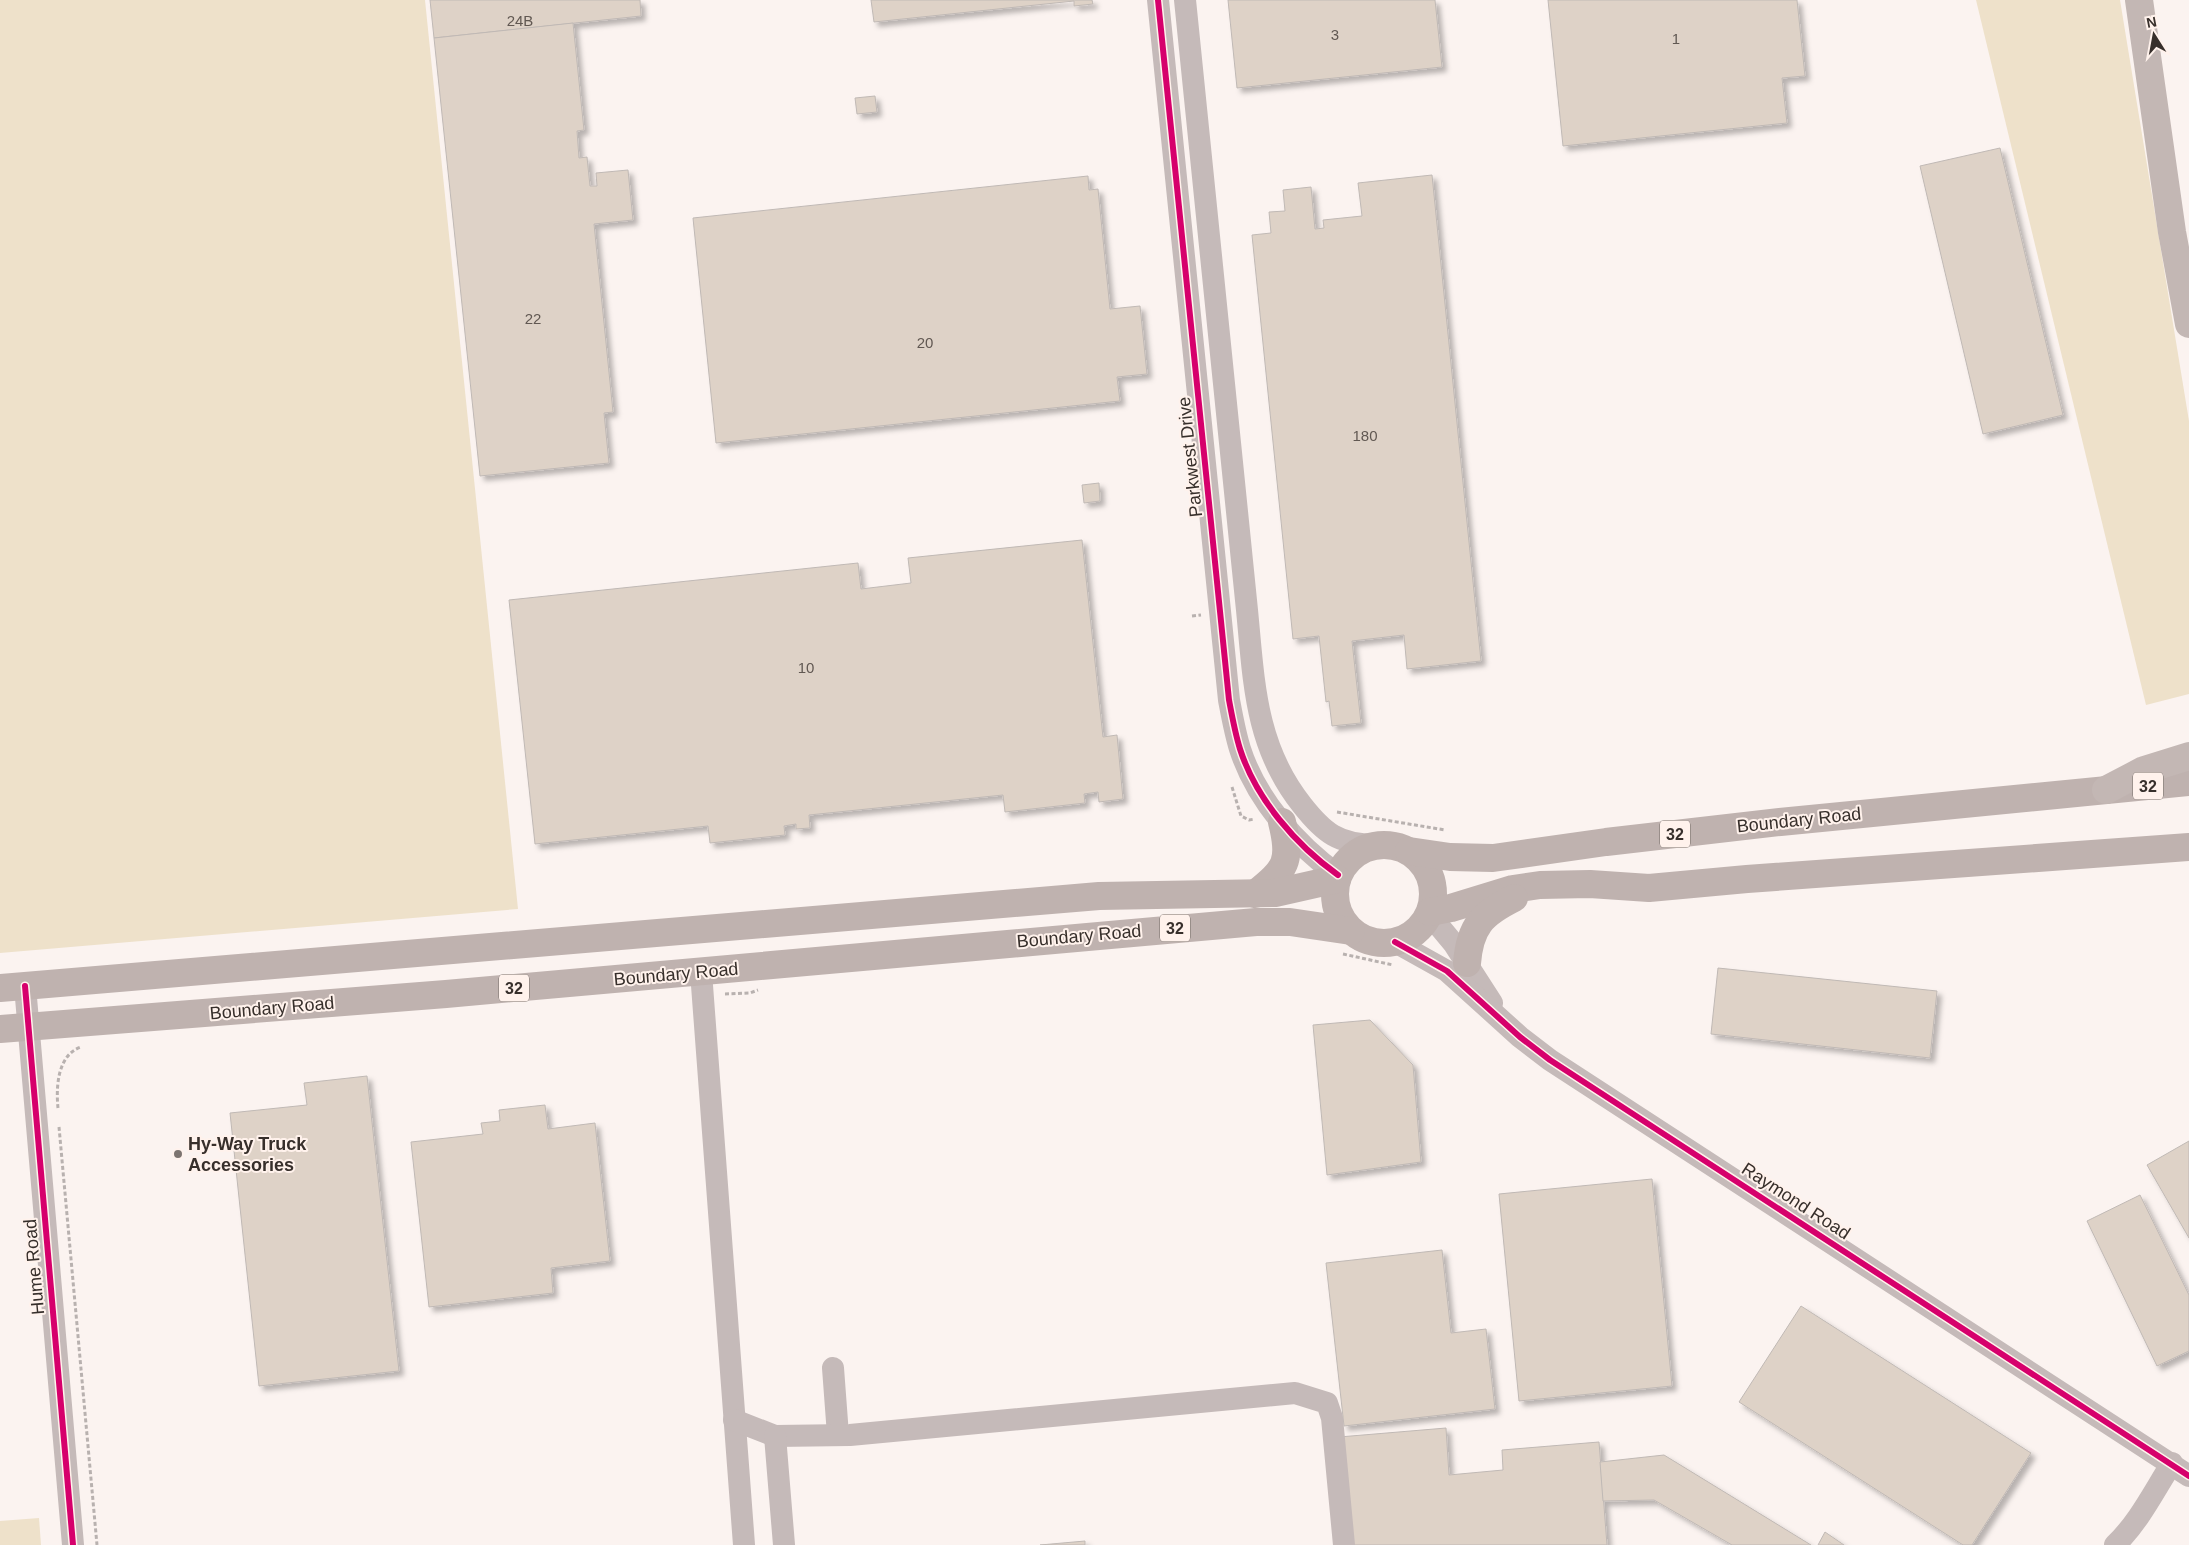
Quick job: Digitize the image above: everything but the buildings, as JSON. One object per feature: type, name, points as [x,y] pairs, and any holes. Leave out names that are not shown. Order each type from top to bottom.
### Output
[{"type":"highway","points":[[2139,0],[2172,232],[2189,324]]},
{"type":"highway","points":[[2106,790],[2144,770],[2189,756]]},
{"type":"main road","name":"Boundary Road","points":[[1409,852],[1450,857],[1492,858],[1606,842],[1770,823],[2189,782]]},
{"type":"main road","points":[[1255,894],[1278,876],[1284,865],[1287,847],[1282,822]]},
{"type":"main road","name":"32","points":[[1343,941],[1372,942],[1396,954],[1430,913],[1433,903],[1432,883],[1424,865],[1409,852],[1393,845],[1375,845]]},
{"type":"main road","points":[[1343,941],[1342,920],[1336,905],[1337,877],[1350,858],[1362,850],[1375,845]]},
{"type":"main road","points":[[1430,913],[1506,891],[1540,885],[1590,884],[1649,888],[1747,878],[2189,847]]},
{"type":"main road","name":"Boundary Road","points":[[12,987],[1099,896],[1255,894],[1293,890],[1337,877]]},
{"type":"main road","points":[[1467,963],[1469,943],[1479,922],[1491,911],[1540,885]]},
{"type":"main road","name":"Boundary Road","points":[[0,1029],[702,983],[1256,922],[1290,922],[1343,941]]},
{"type":"street","name":"Parkwest Drive","points":[[1158,0],[1229,700],[1236,736],[1257,787],[1282,822],[1337,877]]},
{"type":"street","points":[[1185,0],[1256,696],[1268,748],[1290,790],[1328,833],[1339,840],[1356,844],[1375,845]]},
{"type":"street","points":[[1203,435],[1228,432]]},
{"type":"street","name":"Raymond Road","points":[[1430,913],[1467,963],[1501,1018]]},
{"type":"street","name":"Raymond Road","points":[[1396,954],[1447,971],[1501,1018],[1520,1038],[1550,1060],[2180,1469]]},
{"type":"street","points":[[702,983],[744,1545]]},
{"type":"street","name":"Hume Road","points":[[12,987],[29,1027],[73,1545]]},
{"type":"street","points":[[833,1368],[838,1435]]},
{"type":"street","points":[[734,1420],[774,1436],[838,1435],[1295,1393],[1327,1402],[1332,1418],[1344,1545]]},
{"type":"street","points":[[774,1436],[784,1545]]},
{"type":"street","points":[[2114,1545],[2126,1534],[2180,1469]]},
{"type":"path","points":[[1343,941],[1361,960],[1396,954]]},
{"type":"path","points":[[702,983],[750,993],[766,987]]},
{"type":"path","points":[[86,1045],[77,1048],[66,1060],[59,1073],[56,1086],[96,1545]]},
{"type":"shaded area","points":[[0,0],[425,0],[518,909],[0,953]]},
{"type":"shaded area","points":[[1976,0],[2120,0],[2189,421],[2189,694],[2146,705]]},
{"type":"shaded area","points":[[39,1518],[41,1545],[0,1545],[0,1521]]},
{"type":"cycle path","points":[[1158,0],[1229,700],[1240,749],[1256,786],[1279,820],[1307,850],[1338,875]]},
{"type":"cycle path","points":[[1395,942],[1447,971],[1520,1037],[1550,1060],[2189,1476]]},
{"type":"cycle path","points":[[25,986],[73,1545]]},
{"type":"place","name":"Hy-Way Truck Accessories","points":[[178,1154]]}]
